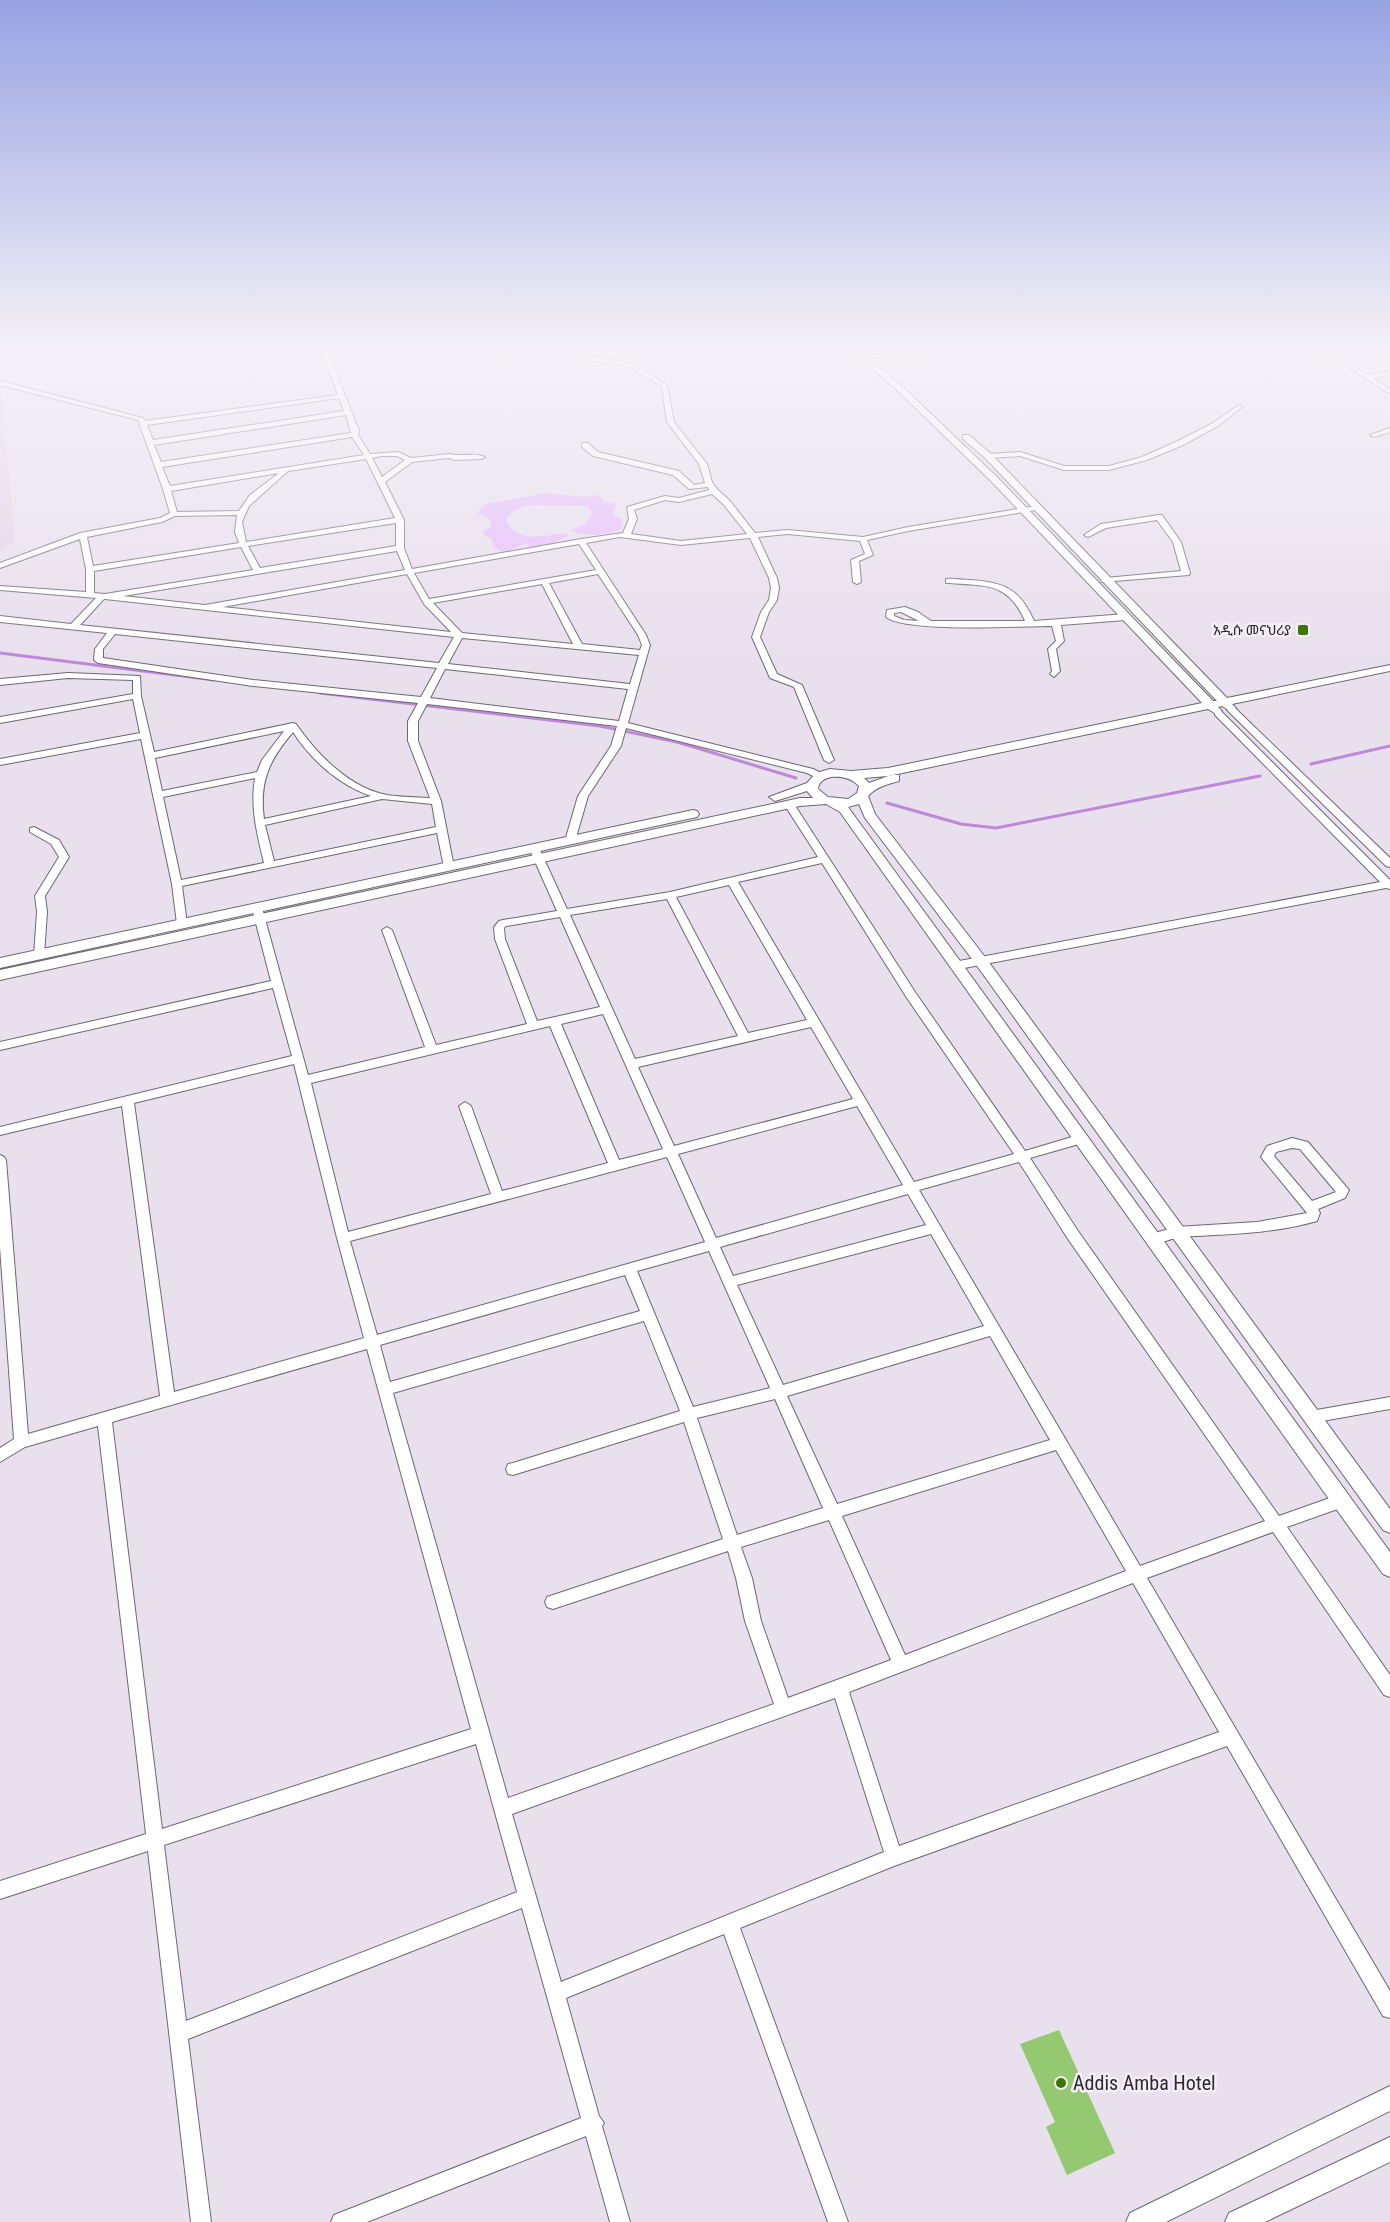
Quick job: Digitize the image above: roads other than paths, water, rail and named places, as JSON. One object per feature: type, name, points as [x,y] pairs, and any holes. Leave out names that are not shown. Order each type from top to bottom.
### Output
[{"type":"main road","points":[[967,453],[1126,617],[1221,708]]},
{"type":"main road","points":[[984,453],[1105,580],[1221,708]]},
{"type":"main road","points":[[0,975],[258,913],[537,853],[789,804],[850,802],[880,782],[1221,708],[1390,668]]},
{"type":"main road","points":[[404,882],[449,867],[537,853],[570,841],[793,793],[819,778],[888,772],[1390,678]]},
{"type":"main road","points":[[847,774],[862,782],[863,794],[870,815],[980,960],[1390,1524]]},
{"type":"main road","points":[[819,778],[814,794],[844,809],[960,965],[1241,1364],[1390,1568]]},
{"type":"main road","points":[[0,963],[182,924],[258,913]]},
{"type":"main road","points":[[1241,1364],[1265,1355]]},
{"type":"main road","points":[[1139,2222],[1390,2098]]},
{"type":"main road","points":[[1238,2222],[1390,2149]]},
{"type":"street","points":[[154,453],[174,514]]},
{"type":"street","points":[[158,465],[238,453]]},
{"type":"street","points":[[366,453],[400,520],[400,548],[409,571],[427,602],[459,635]]},
{"type":"street","points":[[594,453],[676,473],[692,487],[712,488]]},
{"type":"street","points":[[113,631],[99,650],[98,660],[254,683],[622,724],[801,768],[819,778],[828,768],[829,760],[798,685],[774,676],[756,637],[765,612],[773,600],[775,588],[753,536],[712,488],[703,464],[694,453]]},
{"type":"street","points":[[988,456],[1023,455],[1037,462],[1064,468],[1098,470],[1130,464],[1156,453]]},
{"type":"street","points":[[167,489],[368,456],[398,454],[410,460],[450,456],[455,458],[480,457]]},
{"type":"street","points":[[382,482],[410,460]]},
{"type":"street","points":[[257,570],[239,531],[242,513],[261,490],[289,469]]},
{"type":"street","points":[[627,534],[633,519],[630,509],[665,498],[679,500],[712,488]]},
{"type":"street","points":[[206,607],[627,534],[651,540],[681,543],[805,532],[863,539],[908,529],[1036,508]]},
{"type":"street","points":[[0,566],[21,556],[83,535],[152,523],[174,514],[242,513]]},
{"type":"street","points":[[1088,535],[1104,526],[1159,517],[1177,542],[1186,573],[1105,580]]},
{"type":"street","points":[[90,568],[400,520]]},
{"type":"street","points":[[83,535],[90,568],[90,596]]},
{"type":"street","points":[[857,582],[855,560],[869,555],[863,539]]},
{"type":"street","points":[[570,841],[583,796],[616,746],[646,645],[602,571],[581,541]]},
{"type":"street","points":[[73,627],[101,597],[400,548]]},
{"type":"street","points":[[427,602],[602,571]]},
{"type":"street","points":[[544,581],[579,646]]},
{"type":"street","points":[[949,581],[999,586],[1012,592],[1024,605],[1030,622]]},
{"type":"street","points":[[0,588],[57,591],[644,653]]},
{"type":"street","points":[[929,624],[1056,623],[1126,617]]},
{"type":"street","points":[[0,619],[635,687]]},
{"type":"street","points":[[1054,674],[1056,660],[1052,649],[1060,641],[1056,623]]},
{"type":"street","points":[[449,867],[436,801],[413,741],[412,721],[459,635]]},
{"type":"street","points":[[134,667],[137,678],[137,696],[177,884],[182,924]]},
{"type":"street","points":[[0,682],[63,674],[137,678]]},
{"type":"street","points":[[0,720],[137,696]]},
{"type":"street","points":[[1221,708],[1390,864]]},
{"type":"street","points":[[1221,708],[1389,885]]},
{"type":"street","points":[[150,756],[293,726]]},
{"type":"street","points":[[293,726],[304,744],[322,762],[366,791],[381,797]]},
{"type":"street","points":[[269,863],[259,823],[256,785],[276,743],[293,726]]},
{"type":"street","points":[[0,762],[146,735]]},
{"type":"street","points":[[829,760],[847,774]]},
{"type":"street","points":[[159,795],[260,774]]},
{"type":"street","points":[[259,823],[381,797],[436,801]]},
{"type":"street","points":[[789,804],[911,995],[1023,1157],[1073,1235],[1390,1689]]},
{"type":"street","points":[[177,884],[269,863],[442,829]]},
{"type":"street","points":[[34,830],[55,842],[64,857],[40,896],[42,912],[39,955]]},
{"type":"street","points":[[537,853],[901,1664]]},
{"type":"street","points":[[533,1026],[500,939],[499,927],[503,923],[670,895],[825,859]]},
{"type":"street","points":[[732,881],[1390,2009]]},
{"type":"street","points":[[960,965],[1389,885]]},
{"type":"street","points":[[670,895],[745,1038]]},
{"type":"street","points":[[258,913],[304,1080],[343,1238],[374,1341],[481,1734],[594,2123],[620,2222]]},
{"type":"street","points":[[387,930],[432,1050]]},
{"type":"street","points":[[0,1046],[277,983]]},
{"type":"street","points":[[304,1080],[607,1009]]},
{"type":"street","points":[[554,1021],[615,1166]]},
{"type":"street","points":[[632,1065],[814,1022]]},
{"type":"street","points":[[0,1131],[297,1059]]},
{"type":"street","points":[[127,1099],[168,1400]]},
{"type":"street","points":[[343,1238],[860,1101]]},
{"type":"street","points":[[465,1106],[498,1197]]},
{"type":"street","points":[[0,1455],[21,1442],[1082,1139]]},
{"type":"street","points":[[1153,1239],[1176,1232],[1291,1222],[1312,1217],[1314,1213],[1267,1157],[1271,1149],[1292,1143],[1304,1145],[1343,1190],[1341,1194],[1310,1208]]},
{"type":"street","points":[[0,1160],[3,1246],[21,1442]]},
{"type":"street","points":[[730,1282],[934,1228]]},
{"type":"street","points":[[629,1269],[689,1414],[744,1578],[753,1621],[783,1707]]},
{"type":"street","points":[[387,1389],[648,1314]]},
{"type":"street","points":[[513,1469],[689,1414],[779,1392],[993,1329]]},
{"type":"street","points":[[1311,1417],[1390,1403]]},
{"type":"street","points":[[104,1418],[201,2222]]},
{"type":"street","points":[[553,1602],[732,1543],[1060,1443]]},
{"type":"street","points":[[504,1808],[840,1688],[1137,1574],[1341,1501]]},
{"type":"street","points":[[840,1688],[894,1857]]},
{"type":"street","points":[[0,1890],[481,1734]]},
{"type":"street","points":[[556,1993],[894,1857],[1231,1736]]},
{"type":"street","points":[[179,2033],[528,1897]]},
{"type":"street","points":[[729,1922],[838,2222]]},
{"type":"street","points":[[341,2222],[594,2123]]},
{"type":"waterway","points":[[0,653],[214,680]]},
{"type":"waterway","points":[[320,693],[600,726],[677,742],[796,778]]},
{"type":"waterway","points":[[1311,764],[1390,746]]},
{"type":"waterway","points":[[887,803],[961,824],[996,828],[1260,776]]},
{"type":"place","name":"አዲሱ መናህሪያ","points":[[1303,630]]},
{"type":"place","name":"Addis Amba Hotel","points":[[1061,2083]]}]
